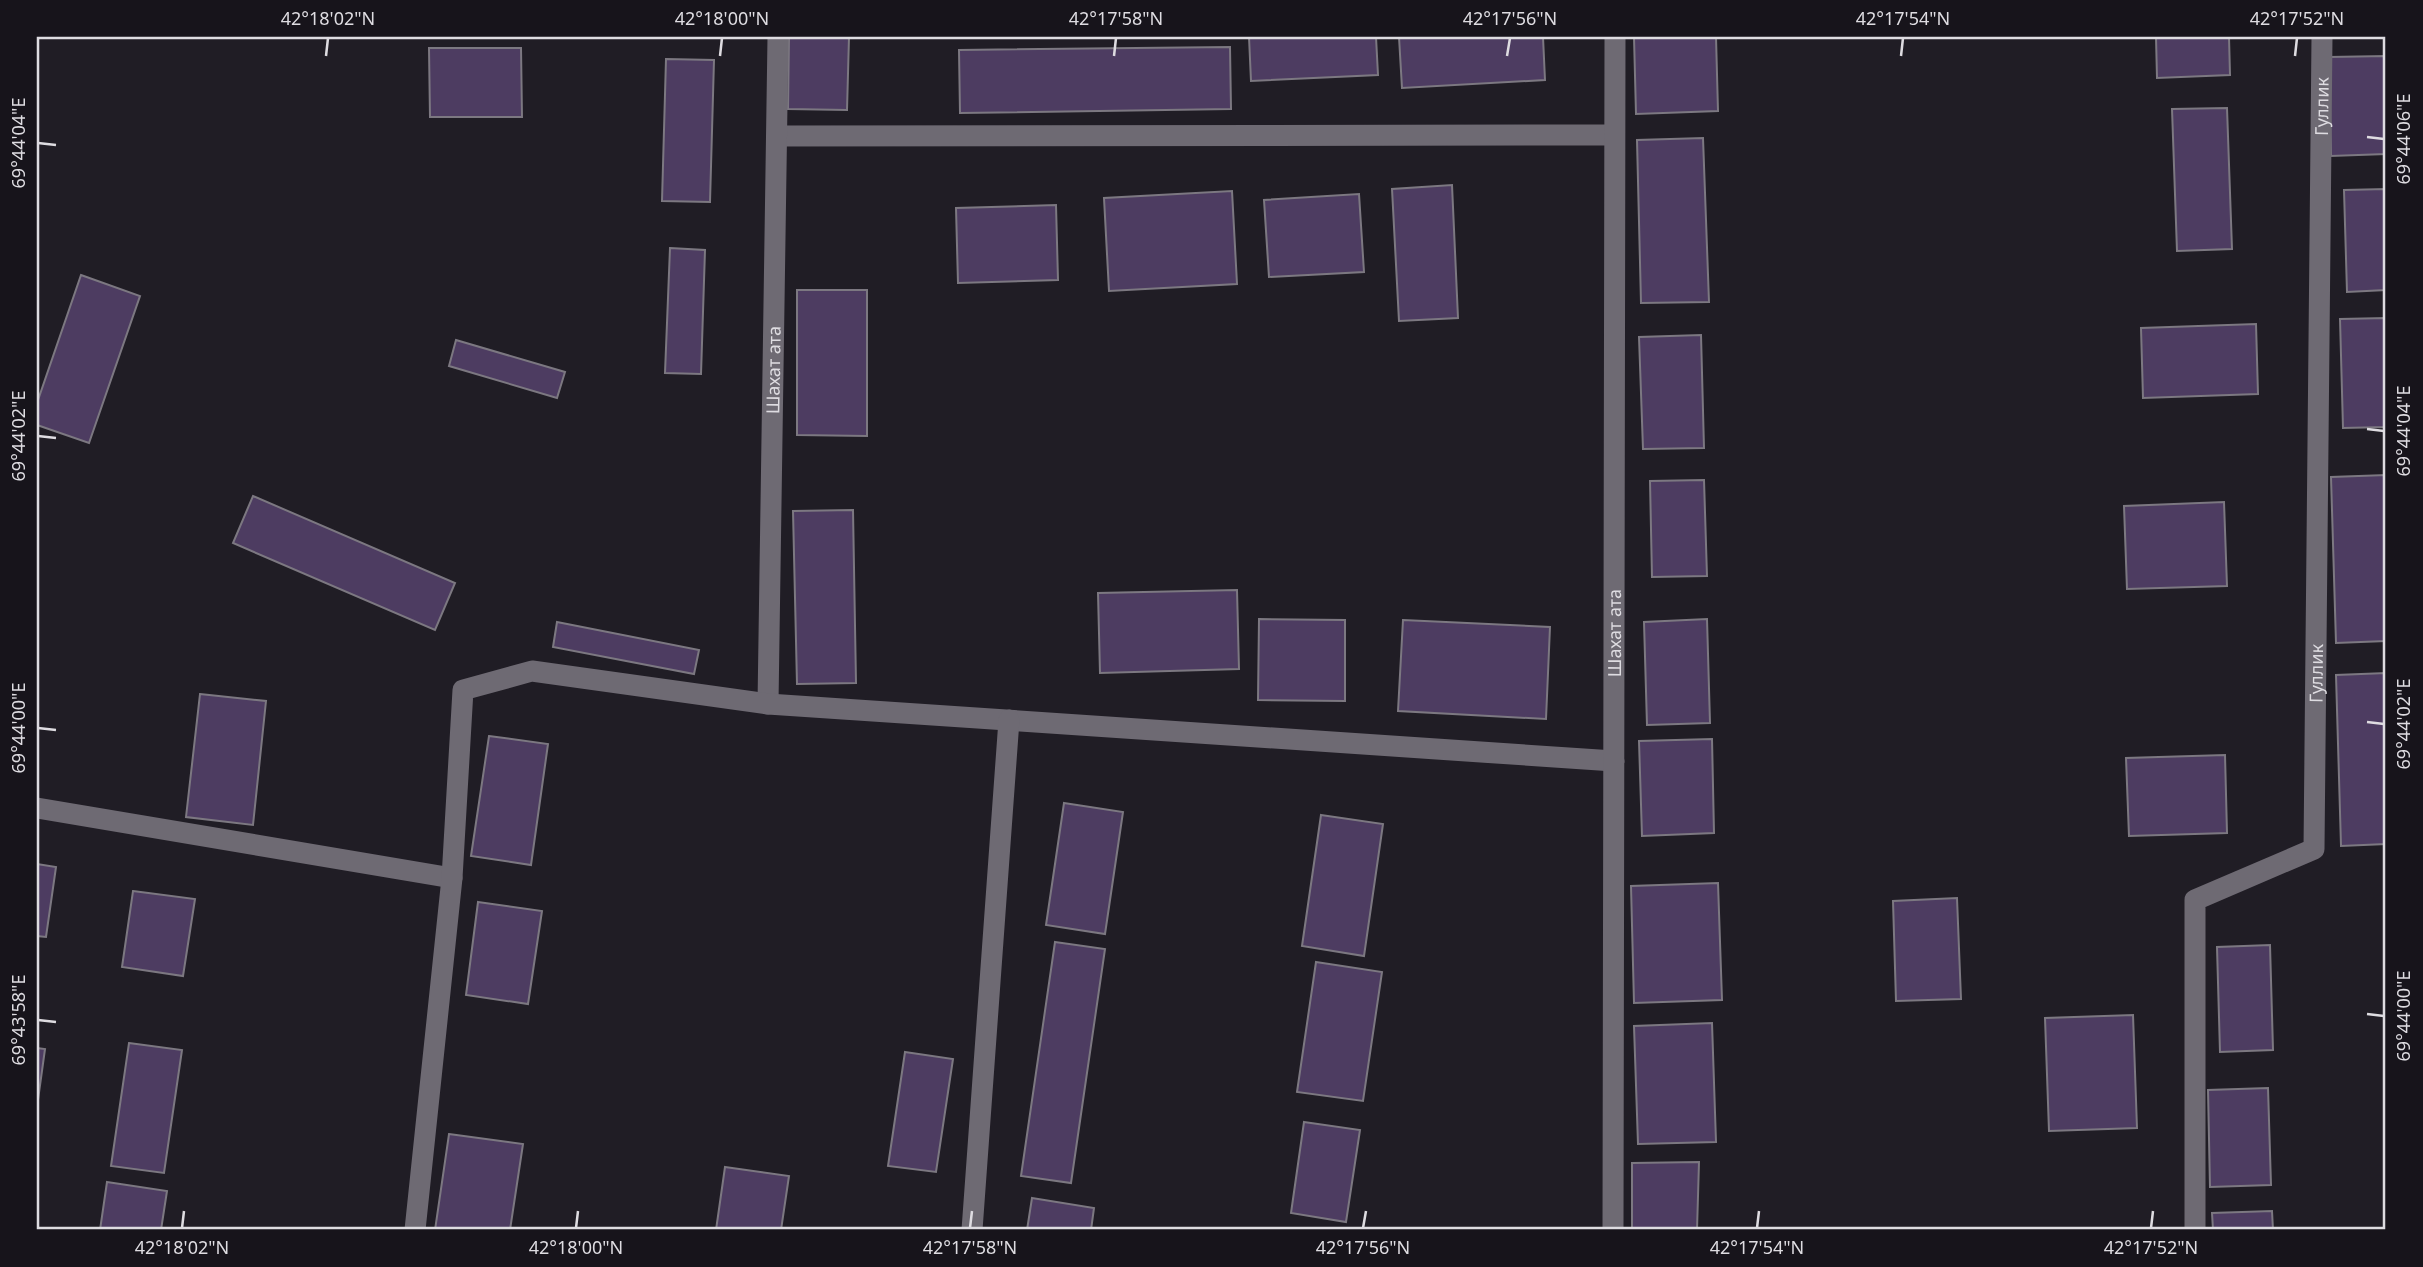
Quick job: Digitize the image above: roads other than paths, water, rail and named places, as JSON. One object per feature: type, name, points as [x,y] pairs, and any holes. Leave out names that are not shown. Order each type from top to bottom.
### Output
[{"type":"street","name":"Шахат ата","points":[[768,704],[778,37]]},
{"type":"street","name":"Шахат ата","points":[[1613,1230],[1615,37]]},
{"type":"street","name":"Гуллик","points":[[2195,1230],[2195,900],[2314,849],[2322,37]]},
{"type":"street","points":[[777,136],[1615,135]]},
{"type":"street","points":[[415,1230],[452,878],[463,690],[532,671],[768,704],[1614,761]]},
{"type":"street","points":[[972,1230],[1009,720]]},
{"type":"street","points":[[37,808],[452,878]]}]
